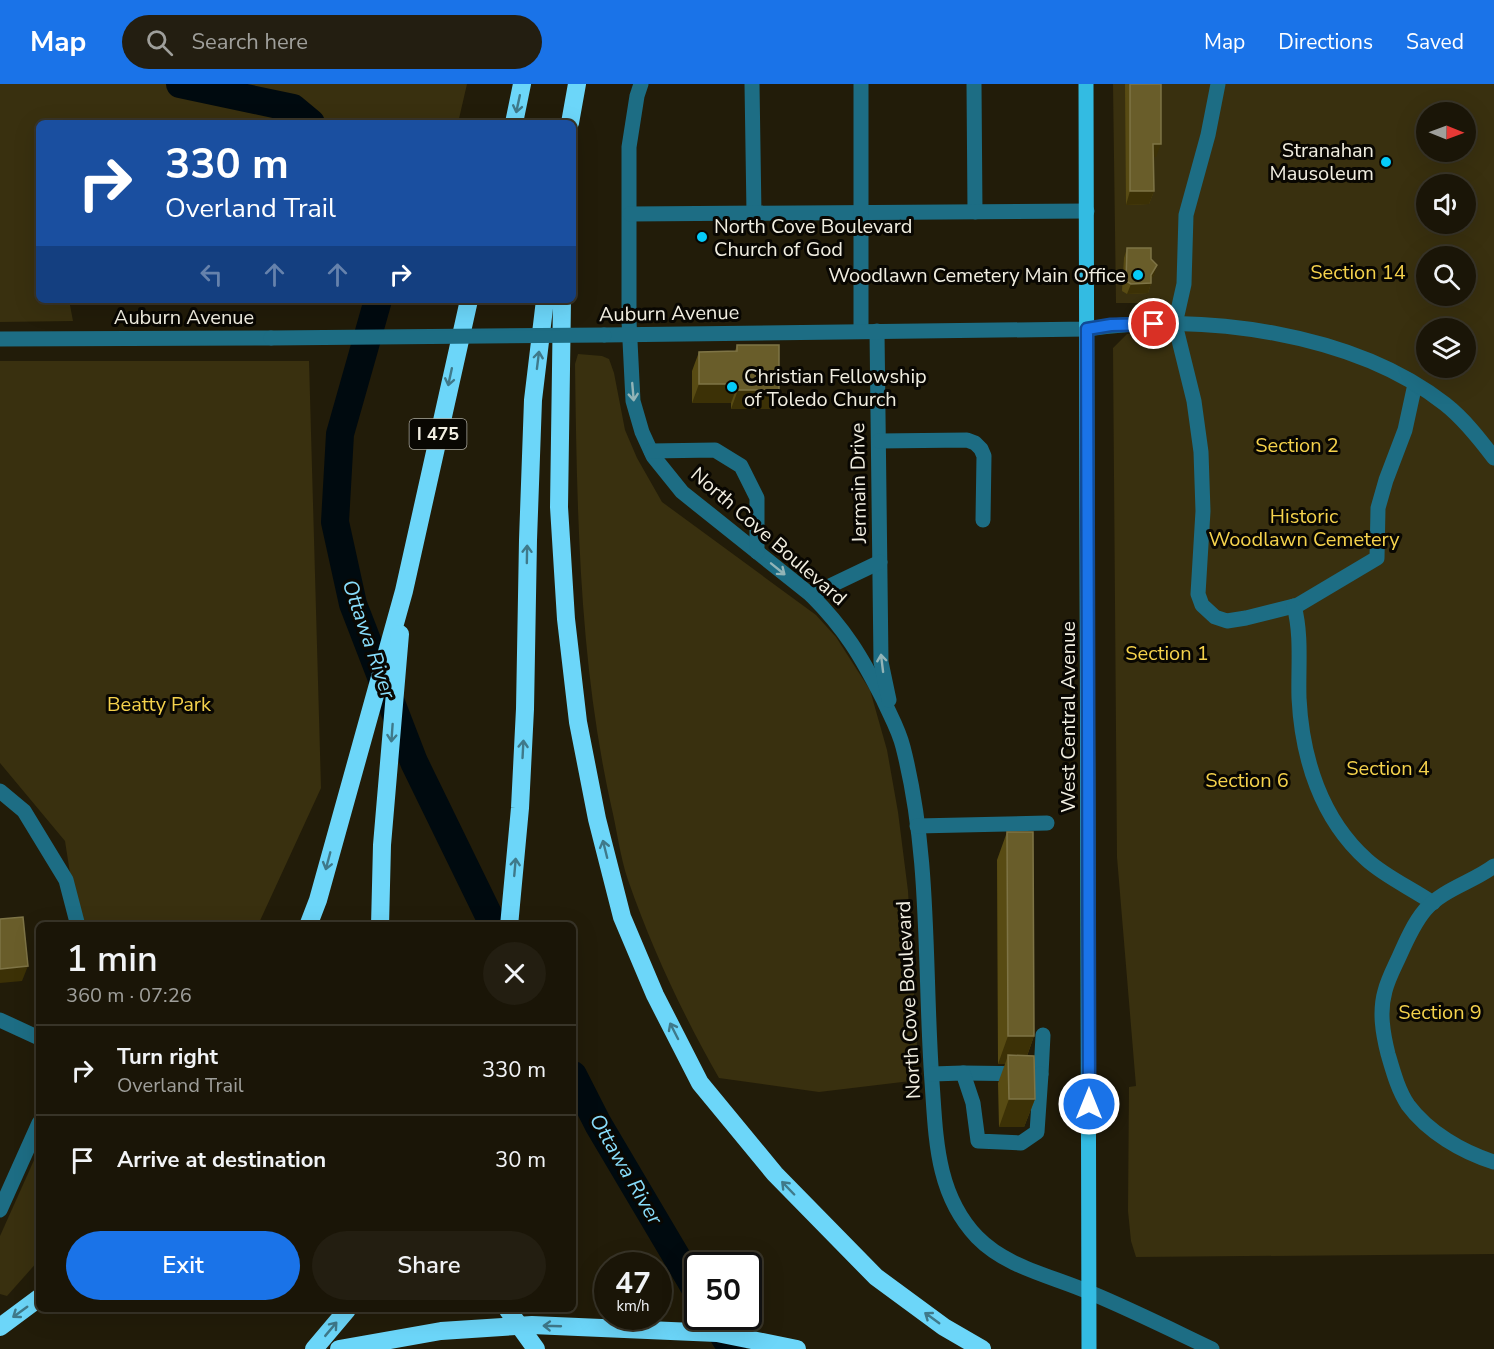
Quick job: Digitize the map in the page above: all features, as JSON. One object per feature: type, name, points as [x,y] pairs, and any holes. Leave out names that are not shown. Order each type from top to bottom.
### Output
[{"type":"highway","points":[[515,120],[522,84]]},
{"type":"highway","points":[[571,120],[577,84]]},
{"type":"highway","name":"I 475","points":[[404,591],[468,303]]},
{"type":"highway","points":[[509,922],[520,808],[525,710],[533,400],[545,303]]},
{"type":"highway","points":[[562,303],[559,507],[566,619],[578,722],[597,819],[622,917],[655,995],[700,1083],[775,1174],[876,1277],[944,1327],[982,1349]]},
{"type":"highway","points":[[310,922],[318,900],[404,591]]},
{"type":"highway","points":[[380,922],[382,845],[404,591]]},
{"type":"highway","points":[[0,1327],[36,1300]]},
{"type":"highway","points":[[314,1349],[345,1312]]},
{"type":"highway","points":[[509,1312],[536,1349]]},
{"type":"highway","points":[[339,1349],[441,1331],[532,1325],[717,1334],[797,1349]]},
{"type":"main road","name":"West Central Avenue","points":[[1086,84],[1089,1343]]},
{"type":"street","name":"North Cove Boulevard","points":[[641,84],[629,147],[629,321],[633,400],[642,432],[651,451],[682,492],[811,595],[846,633],[866,665],[903,745],[924,883],[932,1074],[940,1168],[947,1190],[959,1214],[976,1237],[1014,1263],[1089,1292],[1212,1349]]},
{"type":"street","points":[[752,84],[754,214]]},
{"type":"street","points":[[861,84],[861,331]]},
{"type":"street","points":[[974,84],[975,212]]},
{"type":"street","points":[[1218,84],[1208,135],[1186,215],[1185,274],[1175,324],[1194,401],[1201,452],[1203,511],[1198,584],[1199,600],[1210,614],[1227,621],[1294,606],[1377,558],[1378,508],[1386,480],[1406,430],[1415,384]]},
{"type":"street","points":[[630,214],[1087,211]]},
{"type":"street","name":"Auburn Avenue","points":[[0,339],[1087,329],[1111,325],[1175,324],[1233,328],[1297,338],[1369,361],[1415,384],[1439,400],[1464,421],[1494,458]]},
{"type":"street","name":"Jermain Drive","points":[[877,331],[881,662],[893,721]]},
{"type":"street","points":[[879,441],[952,439],[975,443],[984,456],[983,520]]},
{"type":"street","points":[[651,451],[715,450],[741,466],[757,498],[757,552]]},
{"type":"street","name":"Jermain Drive","points":[[811,595],[880,562]]},
{"type":"street","points":[[1294,606],[1298,624],[1299,698],[1305,747],[1323,800],[1342,831],[1367,860],[1433,903]]},
{"type":"street","points":[[0,791],[24,811],[66,880],[77,922]]},
{"type":"street","points":[[917,826],[1047,823]]},
{"type":"street","points":[[1494,866],[1480,877],[1433,903],[1416,923],[1385,990],[1382,1019],[1386,1048],[1401,1091],[1416,1115],[1449,1141],[1494,1162]]},
{"type":"street","points":[[0,1020],[36,1037]]},
{"type":"street","points":[[963,1073],[973,1104],[978,1141],[1021,1143],[1037,1132],[1042,1035]]},
{"type":"street","points":[[932,1074],[1041,1074]]},
{"type":"street","points":[[0,1210],[36,1130]]},
{"type":"green space","points":[[0,84],[467,84],[459,120],[36,120],[36,303],[70,303],[73,321],[0,322]]},
{"type":"green space","name":"Historic Woodlawn Cemetery","points":[[1113,84],[1494,84],[1494,1254],[1136,1257],[1131,1241],[1128,1211],[1129,1087],[1136,1086],[1117,857],[1113,348],[1127,334],[1142,332],[1142,303],[1116,303]]},
{"type":"green space","points":[[578,354],[602,356],[609,359],[625,430],[637,458],[662,502],[816,615],[836,637],[870,690],[887,750],[908,891],[919,1080],[819,1092],[719,1078],[669,981],[637,906],[625,871],[600,751],[592,696],[579,530],[575,364]]},
{"type":"green space","name":"Beatty Park","points":[[0,361],[309,361],[321,788],[259,922],[78,922],[65,841],[0,763]]},
{"type":"green space","points":[[36,1156],[36,1263],[7,1296],[0,1294],[0,1236]]},
{"type":"building","points":[[1130,84],[1161,84],[1161,144],[1153,144],[1154,191],[1130,191]]},
{"type":"building","name":"Woodlawn Cemetery Main Office","points":[[1127,248],[1151,248],[1151,259],[1157,265],[1151,275],[1151,283],[1131,284],[1126,281]]},
{"type":"building","points":[[737,345],[779,345],[779,390],[738,390],[738,384],[699,384],[699,352],[737,351]]},
{"type":"building","points":[[1007,832],[1033,832],[1034,1036],[1008,1036]]},
{"type":"building","points":[[23,917],[28,966],[0,969],[0,919]]},
{"type":"building","points":[[1008,1055],[1034,1056],[1035,1099],[1009,1099]]},
{"type":"waterway","name":"Ottawa River","points":[[180,84],[293,108],[307,120]]},
{"type":"waterway","name":"Ottawa River","points":[[377,303],[340,434],[335,522],[353,604],[414,762],[492,922]]},
{"type":"waterway","name":"Ottawa River","points":[[576,1081],[598,1124],[684,1269]]},
{"type":"waterway","name":"Ottawa River","points":[[720,1330],[732,1349]]},
{"type":"place","name":"Stranahan Mausoleum","points":[[1386,162]]},
{"type":"place","name":"North Cove Boulevard Church of God","points":[[702,237]]},
{"type":"place","name":"Woodlawn Cemetery Main Office","points":[[1138,275]]},
{"type":"place","name":"Christian Fellowship of Toledo Church","points":[[732,387]]},
{"type":"route","points":[[1089,1104],[1087,329],[1111,325],[1154,324]]},
{"type":"park label","name":"Section 14","points":[[1358,272]]},
{"type":"park label","name":"Section 2","points":[[1297,445]]},
{"type":"park label","name":"Section 1","points":[[1167,653]]},
{"type":"park label","name":"Section 4","points":[[1388,768]]},
{"type":"park label","name":"Section 6","points":[[1247,780]]},
{"type":"park label","name":"Section 9","points":[[1440,1012]]}]
